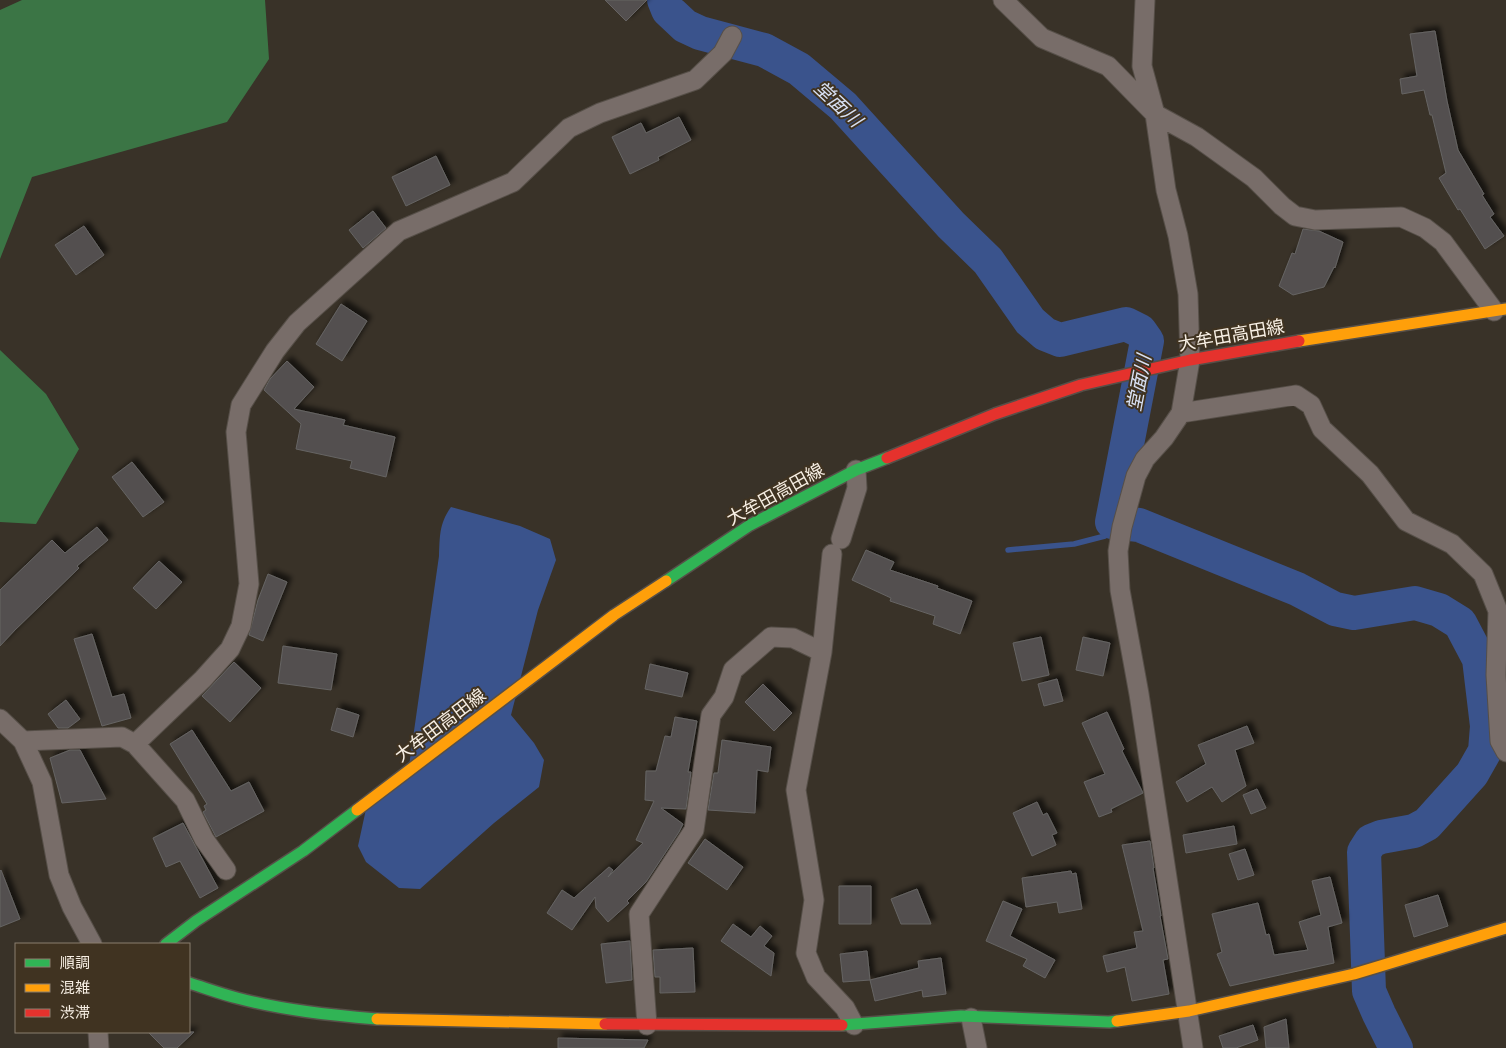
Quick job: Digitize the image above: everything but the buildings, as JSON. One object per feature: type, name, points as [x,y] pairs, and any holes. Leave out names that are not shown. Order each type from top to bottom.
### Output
[{"type":"main road","name":"大牟田高田線","points":[[167,943],[196,921],[303,851],[614,615],[750,525],[856,470],[995,414],[1081,385],[1190,360],[1262,347],[1500,310]]},
{"type":"main road","points":[[190,982],[237,998],[330,1015],[392,1020],[647,1025],[854,1025],[961,1016],[971,1018],[1109,1022],[1189,1011],[1354,974],[1506,928]]},
{"type":"street","points":[[1003,0],[1042,38],[1108,66],[1155,114],[1197,137],[1247,173],[1295,216],[1316,220],[1401,217],[1425,228],[1443,242],[1500,310]]},
{"type":"street","points":[[1145,0],[1142,66],[1155,114],[1166,190],[1178,236],[1188,294],[1190,360],[1181,413],[1164,438],[1144,459],[1136,476],[1124,519],[1118,551],[1120,590],[1139,694],[1194,1048]]},
{"type":"street","points":[[135,744],[203,679],[230,649],[241,626],[249,584],[236,432],[237,423],[241,405],[275,351],[297,323],[399,231],[512,182],[569,128],[600,114],[695,80],[723,53],[732,36]]},
{"type":"street","points":[[1181,413],[1296,395],[1311,405],[1322,429],[1370,474],[1406,522],[1452,544],[1483,574],[1498,611],[1496,675],[1500,741],[1506,752]]},
{"type":"street","points":[[854,1025],[845,1008],[816,977],[806,953],[814,900],[796,790],[822,652],[836,546],[857,488],[856,470]]},
{"type":"street","points":[[647,1025],[639,914],[694,830],[711,715],[724,697],[733,670],[771,637],[793,638],[822,652]]},
{"type":"street","points":[[0,719],[23,741],[42,782],[59,875],[72,906],[91,943]]},
{"type":"street","points":[[23,741],[122,737],[135,744],[185,800],[204,839],[226,870]]},
{"type":"street","points":[[971,1018],[976,1048]]},
{"type":"street","points":[[98,1033],[99,1048]]},
{"type":"green space","points":[[22,0],[265,0],[269,59],[227,122],[32,177],[0,259],[0,10]]},
{"type":"green space","points":[[0,350],[46,394],[79,449],[36,524],[0,522]]},
{"type":"water","points":[[451,507],[520,526],[550,539],[556,560],[538,610],[511,715],[534,743],[544,760],[539,787],[494,823],[420,889],[399,888],[366,862],[358,846],[366,809],[409,766],[439,556],[441,530],[444,519]]},
{"type":"waterway","name":"堂面川","points":[[664,0],[668,10],[685,26],[700,33],[764,50],[799,69],[843,106],[951,225],[988,261],[1030,321],[1045,334],[1060,340],[1126,324],[1140,331],[1147,341],[1112,522],[1139,525],[1297,589],[1335,609],[1354,613],[1415,603],[1439,610],[1460,623],[1479,659],[1506,670]]},
{"type":"waterway","points":[[1008,550],[1074,544],[1105,536],[1111,529],[1112,522]]},
{"type":"waterway","points":[[1396,1048],[1369,991],[1364,852],[1371,841],[1381,837],[1414,831],[1427,824],[1472,774],[1485,751],[1487,726],[1479,659]]},
{"type":"traffic: fast","points":[[666,581],[750,525],[856,470],[887,458]]},
{"type":"traffic: fast","points":[[167,943],[196,921],[303,851],[357,810]]},
{"type":"traffic: fast","points":[[190,983],[271,1006],[377,1019]]},
{"type":"traffic: fast","points":[[842,1025],[961,1016],[1117,1021]]},
{"type":"traffic: slow","points":[[1299,341],[1506,309]]},
{"type":"traffic: slow","points":[[357,810],[614,615],[666,581]]},
{"type":"traffic: slow","points":[[1117,1021],[1189,1011],[1354,974],[1506,928]]},
{"type":"traffic: slow","points":[[377,1019],[605,1024]]},
{"type":"traffic: jam","points":[[887,458],[995,414],[1081,385],[1190,360],[1299,341]]},
{"type":"traffic: jam","points":[[605,1024],[842,1025]]}]
